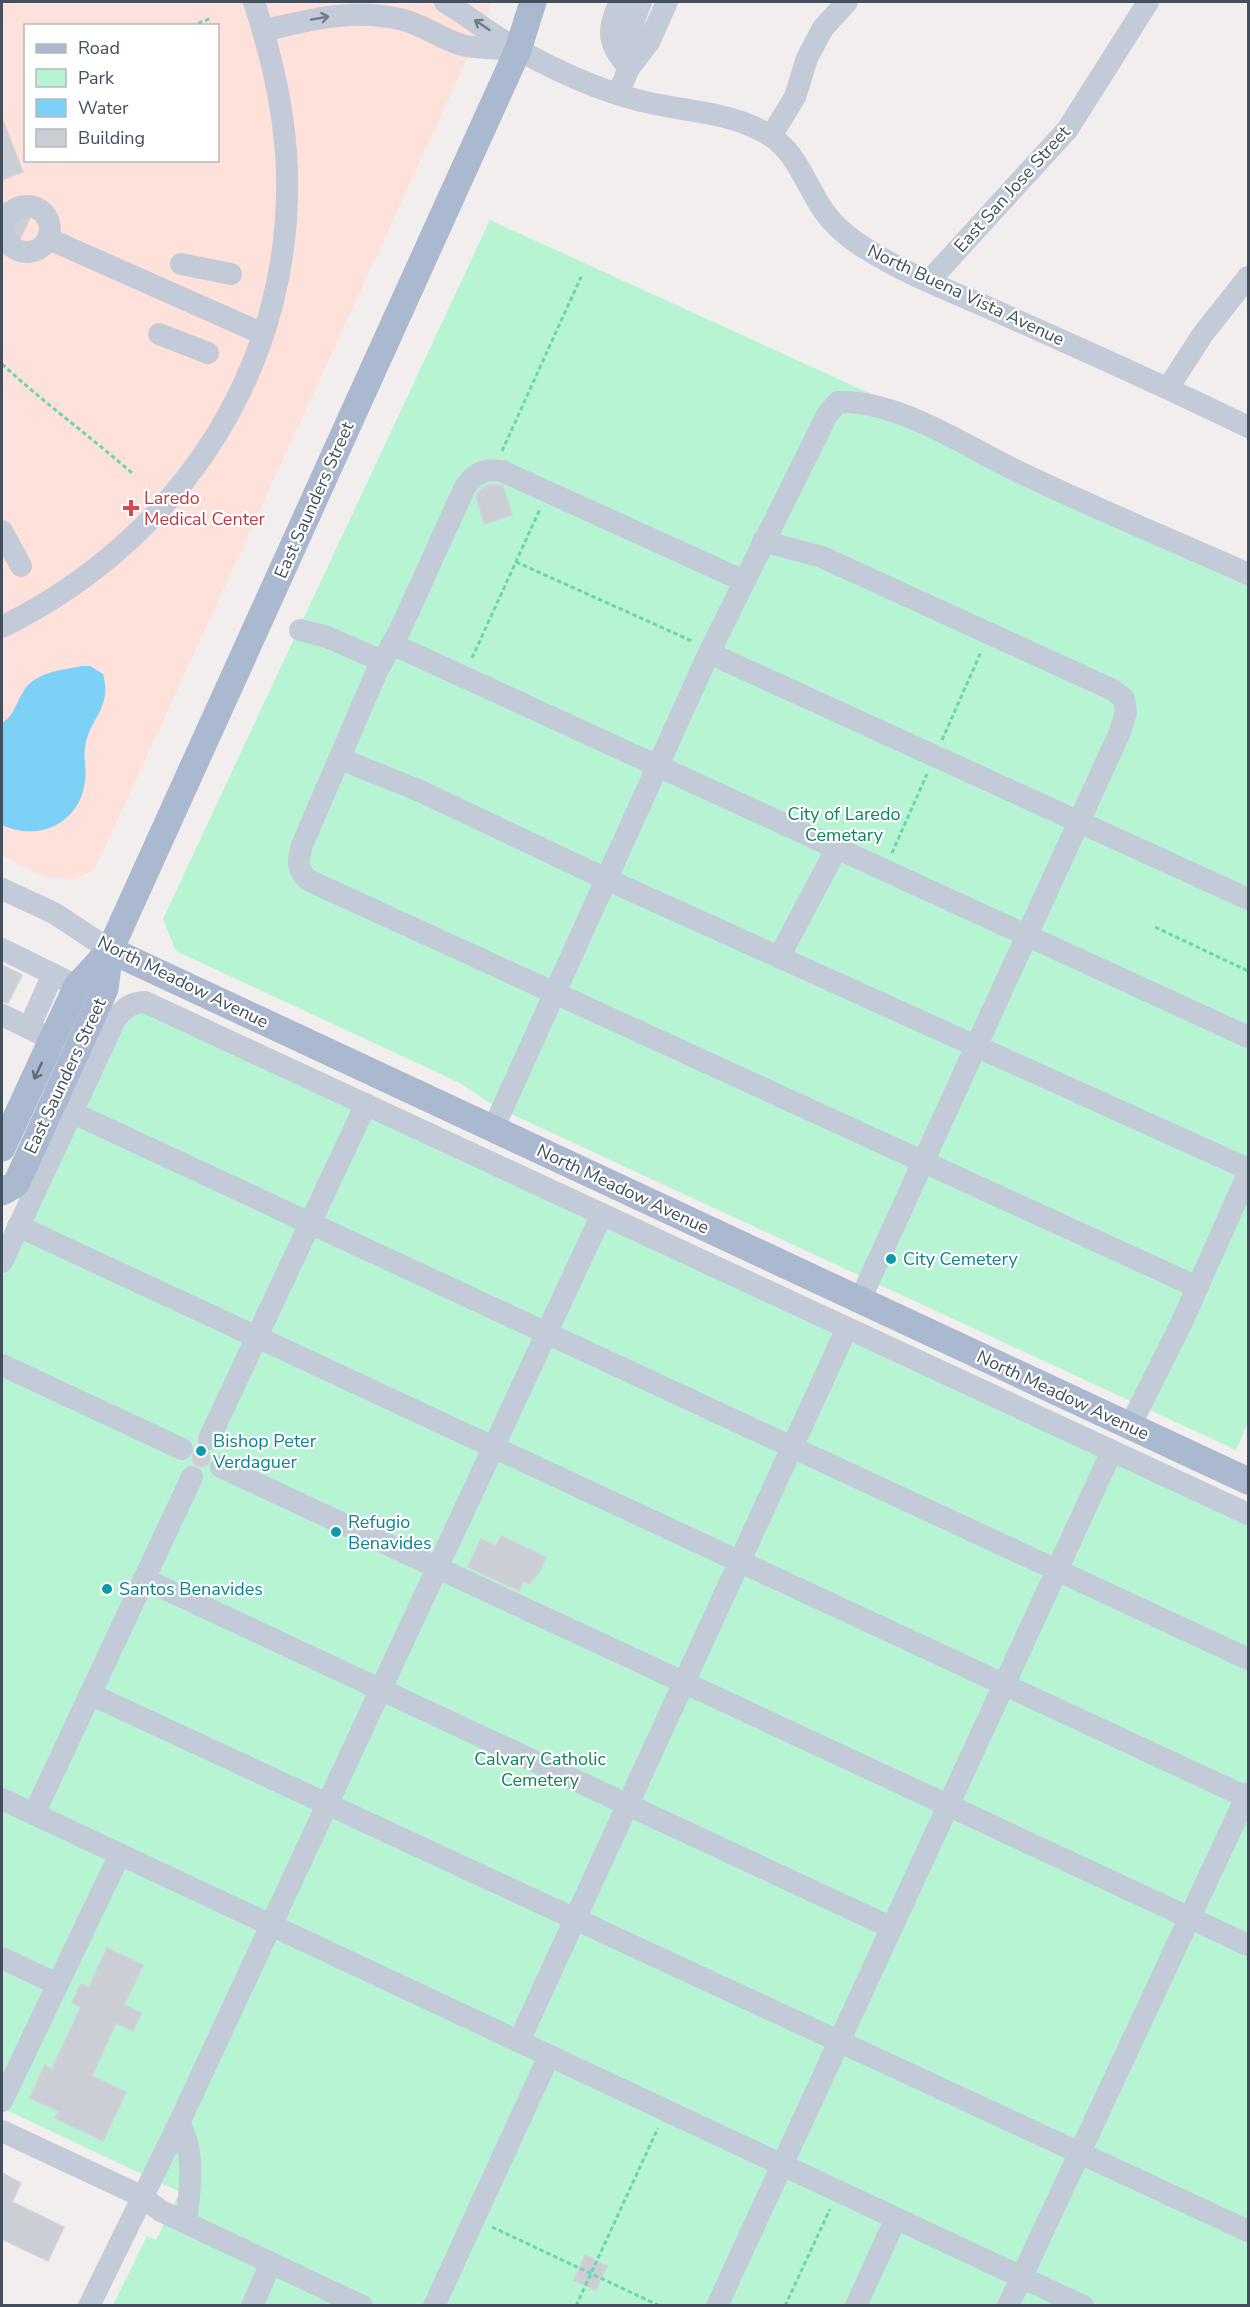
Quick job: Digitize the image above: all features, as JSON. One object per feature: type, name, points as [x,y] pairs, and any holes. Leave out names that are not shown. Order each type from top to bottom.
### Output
[{"type":"main road","name":"East Saunders Street","points":[[2,1192],[16,1184],[105,989],[110,950],[518,50],[533,2]]},
{"type":"main road","name":"East Saunders Street","points":[[518,50],[550,2]]},
{"type":"main road","name":"East Saunders Street","points":[[2,1148],[41,1034],[77,986],[110,950]]},
{"type":"main road","name":"North Meadow Avenue","points":[[110,950],[1248,1481]]},
{"type":"street","points":[[2,627],[35,611],[109,561],[173,497],[200,461],[245,381],[263,334],[280,261],[287,201],[286,152],[280,103],[254,2]]},
{"type":"street","points":[[445,2],[518,50]]},
{"type":"street","points":[[620,2],[613,15],[610,34],[614,52],[629,68]]},
{"type":"street","points":[[629,68],[634,20],[641,2]]},
{"type":"street","points":[[618,94],[629,68],[650,42],[667,2]]},
{"type":"street","points":[[771,136],[795,97],[807,58],[823,28],[847,2]]},
{"type":"street","name":"East San Jose Street","points":[[929,281],[1067,130],[1148,2]]},
{"type":"street","points":[[263,31],[337,15],[375,15],[403,20],[428,28],[465,46],[518,50]]},
{"type":"street","name":"North Buena Vista Avenue","points":[[518,50],[618,94],[669,108],[723,116],[746,123],[771,136],[791,155],[824,210],[845,234],[867,250],[929,281],[1168,388],[1248,427]]},
{"type":"street","points":[[49,239],[263,334]]},
{"type":"street","points":[[180,264],[231,274]]},
{"type":"street","points":[[1168,388],[1203,334],[1248,277]]},
{"type":"street","points":[[159,334],[208,353]]},
{"type":"street","points":[[493,1129],[658,765],[702,648],[744,581],[827,415],[838,402],[860,402],[915,420],[1019,472],[1248,574]]},
{"type":"street","points":[[744,581],[502,471],[483,471],[474,475],[465,487],[387,653],[302,845],[297,862],[300,872],[308,880],[1197,1287]]},
{"type":"street","points":[[2,531],[21,566]]},
{"type":"street","points":[[763,542],[822,557],[1113,690],[1124,699],[1126,712],[1120,732],[1080,822],[860,1300]]},
{"type":"street","points":[[300,630],[387,653],[658,765],[1248,1037]]},
{"type":"street","points":[[702,648],[1248,899]]},
{"type":"street","points":[[340,759],[420,791],[606,879],[1248,1169]]},
{"type":"street","points":[[779,957],[837,848]]},
{"type":"street","name":"North Meadow Avenue","points":[[2,889],[54,913],[110,950]]},
{"type":"street","points":[[2,949],[77,986]]},
{"type":"street","points":[[2,1015],[41,1034],[53,974]]},
{"type":"street","points":[[2,1262],[115,1020],[132,1003],[145,1002],[1248,1514]]},
{"type":"street","points":[[209,1439],[366,1104]]},
{"type":"street","points":[[71,1112],[1248,1659]]},
{"type":"street","points":[[1130,1426],[1248,1174]]},
{"type":"street","points":[[89,2306],[141,2196],[179,2123],[602,1214]]},
{"type":"street","points":[[18,1226],[1247,1795],[1008,2306]]},
{"type":"street","points":[[519,2042],[848,1328]]},
{"type":"street","points":[[2,1365],[182,1449]]},
{"type":"street","points":[[209,1439],[221,1451],[220,1467],[217,1473],[205,1479],[192,1477],[181,1462],[182,1449],[191,1440],[209,1439]]},
{"type":"street","points":[[717,2306],[1112,1451]]},
{"type":"street","points":[[220,1467],[1248,1945]]},
{"type":"street","points":[[34,1814],[192,1477]]},
{"type":"street","points":[[144,1579],[892,1928]]},
{"type":"street","points":[[90,1694],[1248,2231]]},
{"type":"street","points":[[2,1799],[1083,2306]]},
{"type":"street","points":[[2,2101],[120,1854]]},
{"type":"street","points":[[2,1958],[57,1984]]},
{"type":"street","points":[[434,2306],[549,2056]]},
{"type":"street","points":[[179,2123],[188,2138],[190,2157],[186,2223]]},
{"type":"street","points":[[2,2131],[141,2196],[161,2211],[362,2306]]},
{"type":"street","points":[[856,2306],[896,2218]]},
{"type":"street","points":[[252,2306],[271,2263]]},
{"type":"path","points":[[196,24],[209,19]]},
{"type":"path","points":[[501,456],[582,277]]},
{"type":"path","points":[[2,364],[47,405],[94,440],[133,474]]},
{"type":"path","points":[[471,660],[544,499]]},
{"type":"path","points":[[516,562],[702,648]]},
{"type":"path","points":[[938,749],[982,651]]},
{"type":"path","points":[[888,862],[928,771]]},
{"type":"path","points":[[1155,927],[1248,971]]},
{"type":"path","points":[[576,2306],[663,2119]]},
{"type":"path","points":[[785,2306],[835,2199]]},
{"type":"path","points":[[483,2222],[660,2306]]},
{"type":"shaded area","name":"Laredo Medical Center","points":[[2,2],[493,2],[94,871],[73,879],[46,877],[2,856]]},
{"type":"green space","name":"City of Laredo Cemetary","points":[[490,220],[1248,566],[1248,1423],[1236,1450],[494,1106],[460,1083],[176,951],[163,919]]},
{"type":"green space","name":"Calvary Catholic Cemetery","points":[[139,991],[1248,1508],[1248,2305],[113,2305],[147,2236],[156,2240],[180,2192],[2,2108],[2,1249]]},
{"type":"water","points":[[90,666],[103,674],[105,696],[87,738],[85,777],[81,796],[75,808],[66,818],[43,830],[16,830],[2,825],[2,723],[9,717],[23,692],[34,680],[49,673]]},
{"type":"building","points":[[2,118],[23,172],[2,180]]},
{"type":"building","points":[[2,202],[31,215],[19,241],[2,233]]},
{"type":"building","points":[[490,484],[503,486],[512,515],[484,524],[476,496],[482,488]]},
{"type":"building","points":[[2,965],[22,975],[8,1003],[2,1002]]},
{"type":"building","points":[[201,1449],[207,1452],[210,1458],[207,1464],[201,1467],[195,1464],[192,1458],[195,1452]]},
{"type":"building","points":[[501,1536],[546,1557],[540,1571],[529,1584],[523,1581],[519,1591],[468,1567],[481,1539],[496,1546]]},
{"type":"building","points":[[107,1948],[143,1965],[124,2005],[141,2013],[133,2031],[116,2023],[92,2076],[126,2092],[103,2141],[55,2118],[59,2111],[30,2098],[45,2065],[52,2069],[81,2007],[72,2003],[81,1984],[89,1988]]},
{"type":"building","points":[[2,2173],[21,2183],[12,2202],[64,2227],[48,2261],[2,2239]]},
{"type":"building","points":[[585,2255],[607,2266],[596,2290],[574,2280]]},
{"type":"place","name":"Laredo Medical Center","points":[[131,508]]},
{"type":"place","name":"City Cemetery","points":[[891,1259]]},
{"type":"place","name":"Bishop Peter Verdaguer","points":[[201,1451]]},
{"type":"place","name":"Refugio Benavides","points":[[336,1532]]},
{"type":"place","name":"Santos Benavides","points":[[107,1589]]}]
